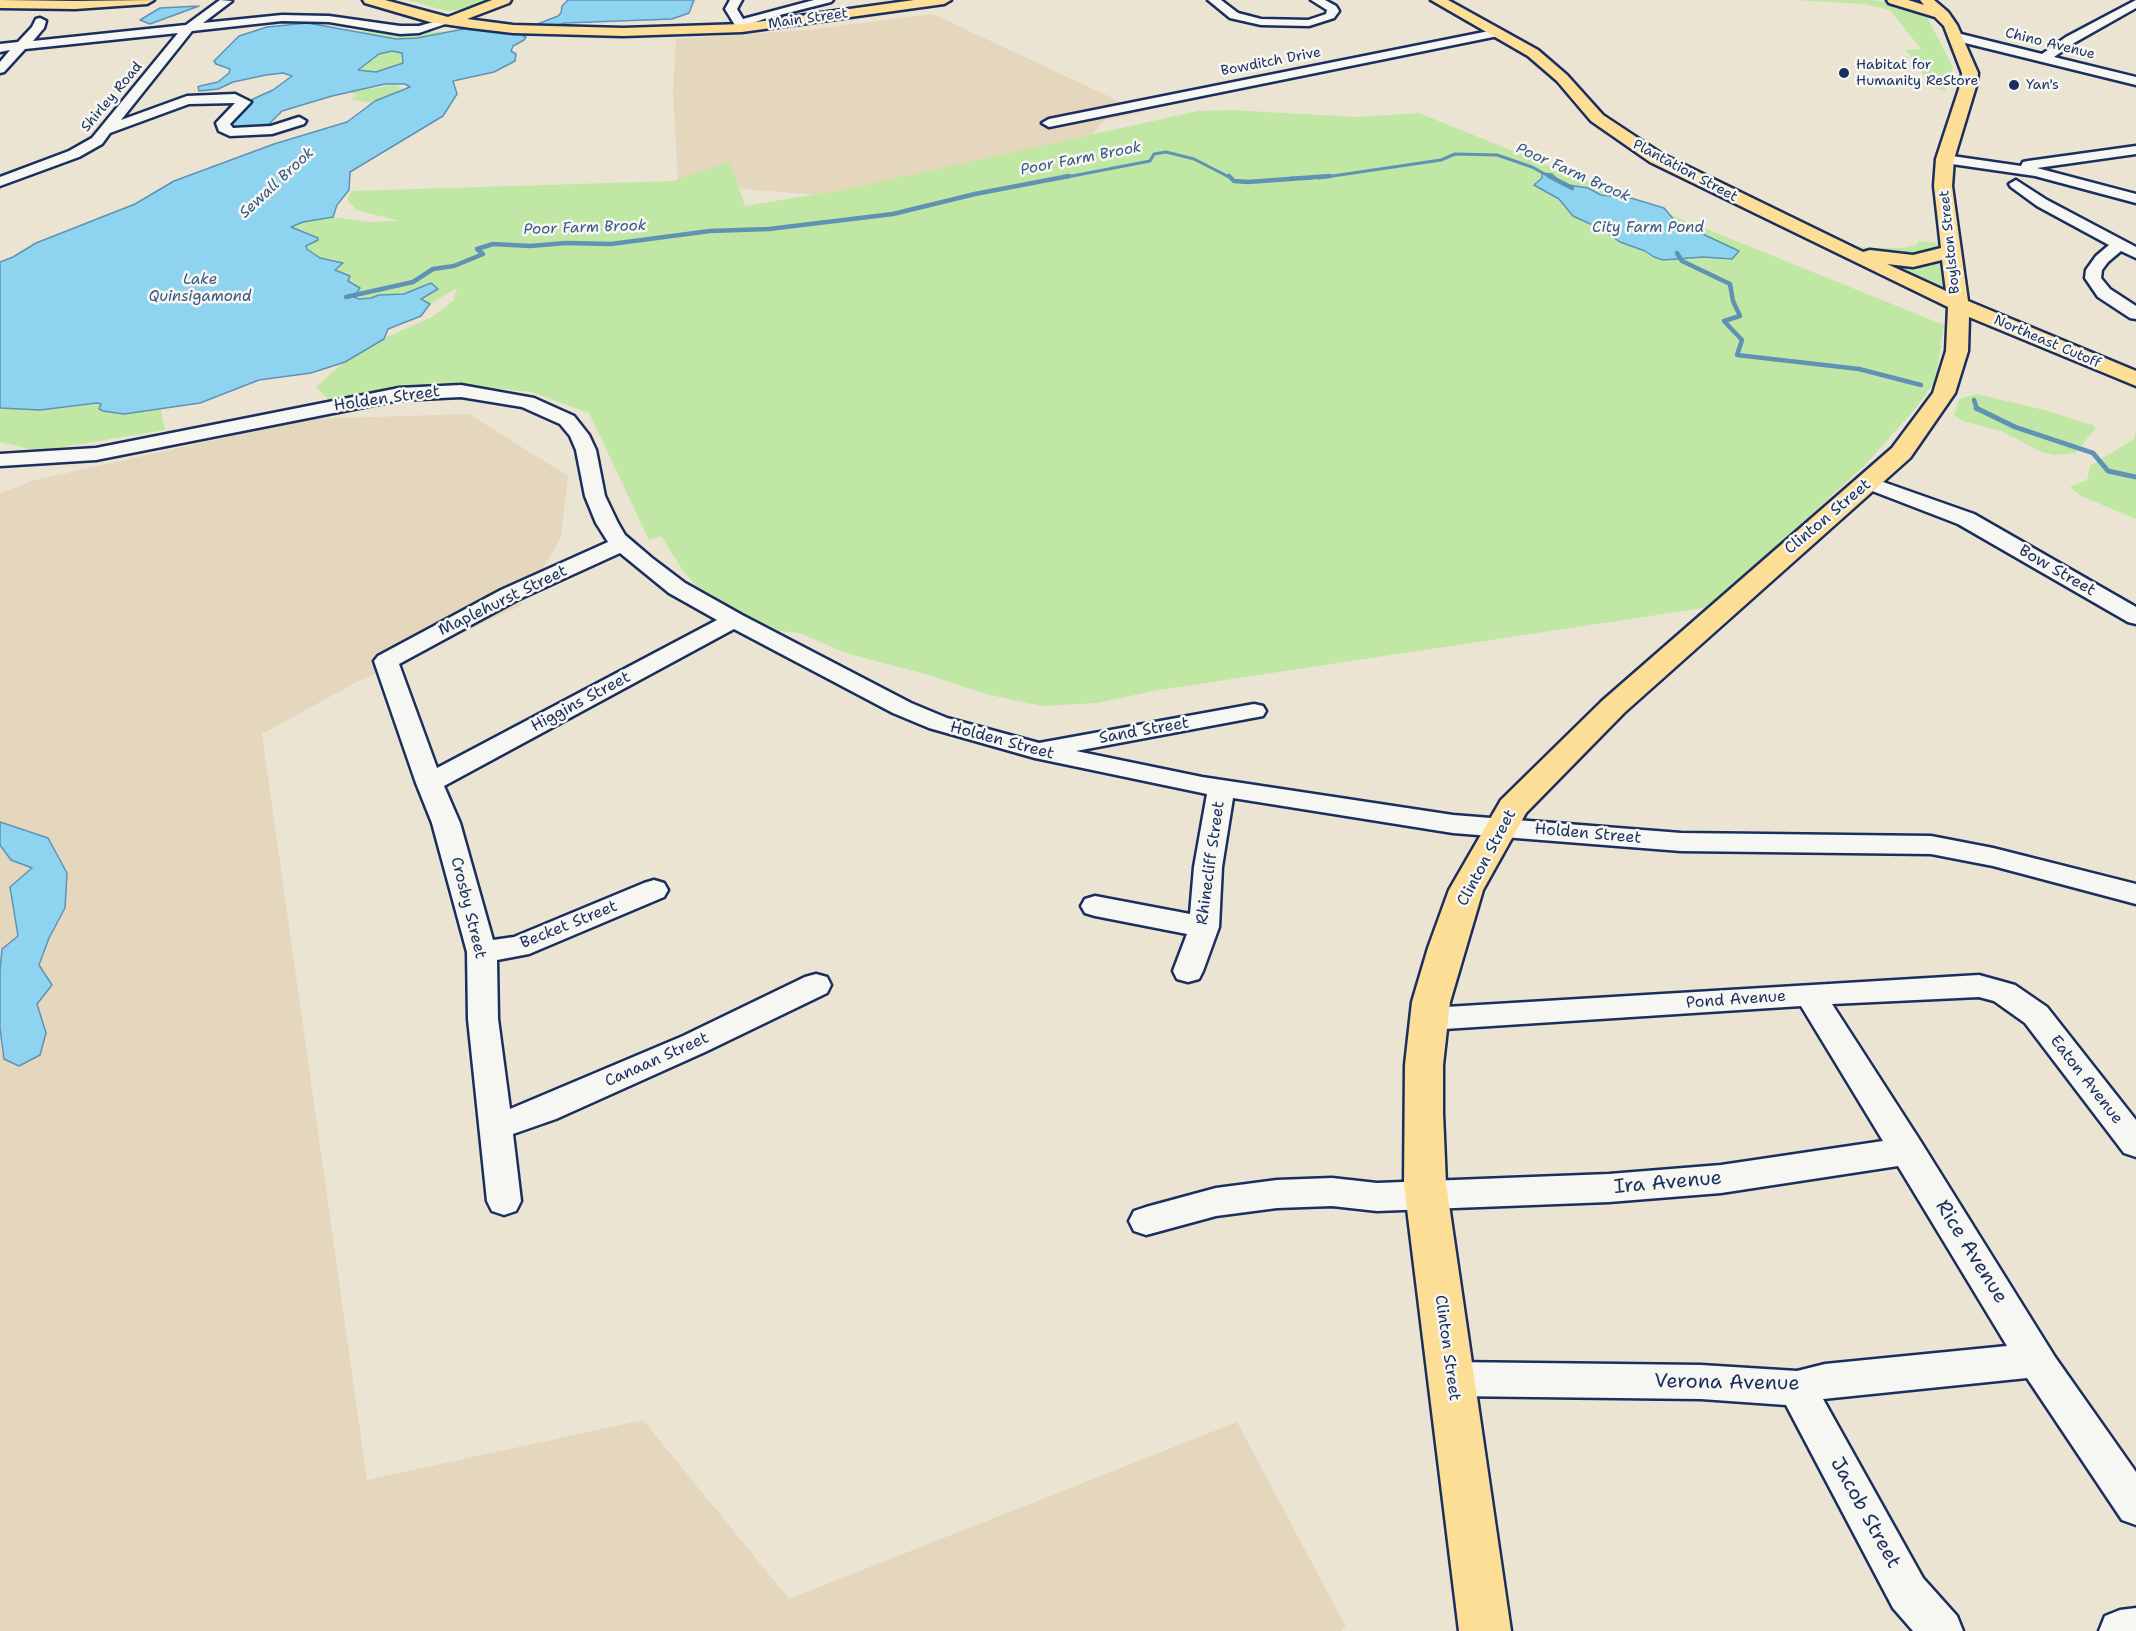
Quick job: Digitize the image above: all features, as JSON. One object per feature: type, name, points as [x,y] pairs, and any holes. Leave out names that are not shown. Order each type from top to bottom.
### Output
[{"type":"main road","points":[[10,0],[103,0]]},
{"type":"main road","points":[[0,4],[65,5],[147,0]]},
{"type":"main road","name":"Main Street","points":[[370,0],[454,19],[519,28],[636,32],[742,28],[944,0]]},
{"type":"main road","name":"Main Street","points":[[393,0],[454,19]]},
{"type":"main road","points":[[454,19],[504,0]]},
{"type":"main road","name":"Plantation Street","points":[[1438,0],[1540,58],[1562,78],[1597,118],[1634,144],[1701,181],[1851,253],[1958,320]]},
{"type":"main road","points":[[1893,0],[1918,0]]},
{"type":"main road","points":[[1893,0],[1943,15]]},
{"type":"main road","name":"Boylston Street","points":[[1927,0],[1943,15],[1957,37],[1970,73],[1947,156],[1943,192],[1958,320]]},
{"type":"main road","points":[[1851,253],[1913,261],[1951,252]]},
{"type":"main road","name":"Northeast Cutoff","points":[[1958,320],[2022,333],[2136,379]]},
{"type":"main road","name":"Clinton Street","points":[[1485,1631],[1426,1194],[1423,1113],[1429,1019],[1446,948],[1466,890],[1514,807],[1613,706],[1901,453],[1944,393],[1957,351],[1958,320]]},
{"type":"street","points":[[736,0],[731,9],[742,28]]},
{"type":"street","name":"Main Street","points":[[742,28],[746,22],[760,16],[827,0]]},
{"type":"street","points":[[1214,0],[1234,16],[1273,23],[1297,24],[1318,21],[1333,14],[1328,5],[1317,0]]},
{"type":"street","name":"Shirley Road","points":[[0,182],[83,150],[97,141],[190,27],[226,1]]},
{"type":"street","points":[[2045,58],[2070,40],[2136,3]]},
{"type":"street","points":[[0,48],[275,18],[307,18],[400,30],[454,19]]},
{"type":"street","points":[[0,69],[38,28],[40,21]]},
{"type":"street","name":"Bowditch Drive","points":[[1049,123],[1499,33]]},
{"type":"street","name":"Chino Avenue","points":[[1957,37],[2136,81]]},
{"type":"street","points":[[106,130],[187,100],[207,98],[236,98],[244,102],[223,123],[224,128],[230,132],[272,130],[299,121]]},
{"type":"street","points":[[2015,176],[2133,151]]},
{"type":"street","points":[[1947,156],[2015,176],[2136,199]]},
{"type":"street","points":[[2015,176],[2042,203],[2136,253]]},
{"type":"street","points":[[2119,245],[2102,259],[2094,270],[2093,278],[2104,293],[2136,314]]},
{"type":"street","name":"Holden Street","points":[[10,460],[96,454],[399,394],[448,390],[486,393],[527,402],[567,420],[586,450],[601,512],[622,544],[663,578],[734,620],[920,716],[960,730],[1035,750],[1221,788],[1453,824],[1682,842],[1931,845],[1993,856],[2136,894]]},
{"type":"street","points":[[0,474],[10,460]]},
{"type":"street","name":"Bow Street","points":[[1874,478],[1978,526],[2136,617]]},
{"type":"street","name":"Maplehurst Street","points":[[386,661],[509,595],[622,544]]},
{"type":"street","name":"Higgins Street","points":[[429,783],[734,620]]},
{"type":"street","name":"Crosby Street","points":[[386,661],[429,783],[446,823],[482,952],[483,1019],[504,1201]]},
{"type":"street","name":"Sand Street","points":[[1035,750],[1254,711]]},
{"type":"street","name":"Rhinecliff Street","points":[[1188,971],[1204,927],[1208,867],[1221,788]]},
{"type":"street","name":"Becket Street","points":[[482,952],[519,947],[654,890]]},
{"type":"street","points":[[1095,906],[1204,927]]},
{"type":"street","name":"Canaan Street","points":[[495,1126],[544,1110],[694,1044],[816,985]]},
{"type":"street","name":"Pond Avenue","points":[[1429,1019],[1948,986],[1979,986],[2004,993],[2036,1015]]},
{"type":"street","name":"Rice Avenue","points":[[1810,995],[2037,1360],[2136,1506]]},
{"type":"street","name":"Eaton Avenue","points":[[2036,1015],[2136,1144]]},
{"type":"street","name":"Ira Avenue","points":[[1146,1221],[1216,1202],[1277,1194],[1332,1192],[1377,1197],[1609,1188],[1721,1179],[1909,1151]]},
{"type":"street","name":"Verona Avenue","points":[[1451,1379],[1701,1382],[1797,1388],[1825,1381],[2037,1360]]},
{"type":"street","name":"Jacob Street","points":[[1797,1388],[1908,1593],[1942,1631]]},
{"type":"street","points":[[2120,1631],[2136,1629]]},
{"type":"shaded area","points":[[933,14],[1142,112],[1103,121],[1084,145],[818,195],[678,184],[673,92],[676,39],[806,30]]},
{"type":"shaded area","points":[[469,414],[568,476],[561,538],[520,606],[357,682],[262,734],[367,1480],[643,1420],[789,1599],[1237,1422],[1346,1627],[1341,1631],[0,1631],[0,493],[35,480],[308,419]]},
{"type":"green space","points":[[407,0],[491,0],[470,9],[447,11]]},
{"type":"green space","points":[[1795,0],[1873,0],[1902,5],[1921,13],[1928,19],[1953,67],[1945,91],[1932,87],[1906,50],[1921,49],[1890,10],[1864,4]]},
{"type":"green space","points":[[325,31],[534,33],[532,36],[510,38],[400,41]]},
{"type":"green space","points":[[392,51],[402,53],[403,63],[376,72],[358,69],[379,54]]},
{"type":"green space","points":[[394,85],[402,88],[371,103],[350,99],[357,95],[351,93],[355,91]]},
{"type":"green space","points":[[1231,110],[1358,117],[1419,113],[1944,325],[1936,380],[1915,409],[1865,465],[1710,607],[1159,690],[1097,703],[1042,706],[985,694],[925,674],[846,653],[799,633],[773,630],[695,585],[661,536],[649,540],[589,413],[531,392],[438,382],[330,401],[316,387],[357,350],[430,318],[453,301],[457,288],[430,304],[420,300],[437,289],[431,283],[404,294],[379,295],[371,298],[354,297],[348,281],[334,270],[342,264],[337,260],[320,258],[307,249],[306,246],[318,240],[290,228],[303,222],[333,217],[369,222],[399,221],[357,210],[347,200],[351,191],[672,181],[730,162],[745,206],[842,190],[1198,111]]},
{"type":"green space","points":[[1919,241],[1938,243],[1937,248],[1933,253],[1924,257],[1870,254],[1847,245],[1902,248],[1916,245]]},
{"type":"green space","points":[[1883,262],[1917,265],[1940,262],[1943,290]]},
{"type":"green space","points":[[1977,394],[2044,410],[2093,425],[2095,429],[2075,453],[2054,455],[2042,452],[2001,431],[1962,421],[1954,415],[1959,399]]},
{"type":"green space","points":[[0,403],[160,405],[165,430],[38,451],[0,442]]},
{"type":"green space","points":[[2136,431],[2136,519],[2081,496],[2070,487],[2087,480],[2090,466],[2134,439]]},
{"type":"water","name":"Lake Quinsigamond","points":[[568,0],[694,0],[689,13],[672,19],[565,23],[528,33],[523,36],[526,37],[524,40],[513,46],[511,51],[516,54],[515,61],[494,72],[453,81],[457,94],[443,116],[350,172],[349,190],[337,205],[333,217],[303,222],[291,227],[318,238],[306,246],[320,258],[343,263],[335,270],[350,276],[348,281],[360,288],[354,297],[359,299],[404,294],[431,283],[438,289],[421,299],[430,304],[421,316],[388,329],[384,339],[345,362],[311,373],[259,380],[200,403],[124,414],[103,411],[99,409],[101,404],[97,403],[40,410],[0,408],[0,262],[36,243],[135,204],[174,181],[274,144],[347,122],[375,101],[410,87],[405,84],[385,84],[332,96],[282,111],[266,127],[243,131],[228,127],[233,117],[243,112],[253,99],[273,90],[292,76],[283,73],[266,75],[233,82],[218,89],[199,91],[198,87],[218,82],[229,73],[230,69],[214,61],[239,36],[267,27],[308,23],[396,39],[417,38],[469,28],[517,32],[558,16],[562,6]],"holes":[[[392,51],[402,53],[403,63],[376,72],[358,70],[379,54]]]},
{"type":"water","points":[[199,6],[150,24],[140,20],[160,8]]},
{"type":"water","name":"City Farm Pond","points":[[1542,173],[1552,174],[1562,184],[1588,188],[1601,195],[1631,198],[1664,208],[1675,221],[1739,251],[1732,259],[1703,257],[1663,260],[1654,257],[1645,251],[1620,242],[1601,229],[1573,216],[1559,199],[1534,185],[1542,178]]},
{"type":"water","points":[[0,822],[48,838],[67,873],[65,908],[49,938],[39,965],[52,985],[37,1004],[46,1033],[40,1055],[19,1066],[4,1059],[0,1028],[0,970],[2,949],[18,936],[10,887],[32,868],[11,860],[0,845]]},
{"type":"waterway","name":"Poor Farm Brook","points":[[1062,178],[1150,161],[1154,154],[1166,152],[1194,159],[1231,178]]},
{"type":"waterway","name":"Poor Farm Brook","points":[[1319,178],[1441,160],[1455,154],[1497,155],[1532,167],[1552,178]]},
{"type":"waterway","name":"Poor Farm Brook","points":[[346,297],[413,282],[433,269],[454,266],[483,254],[477,249],[493,244],[530,246],[566,243],[611,244],[710,231],[769,229],[893,214],[975,194],[1069,176]]},
{"type":"waterway","name":"Poor Farm Brook","points":[[1303,178],[1330,176]]},
{"type":"waterway","name":"Poor Farm Brook","points":[[1549,176],[1572,188]]},
{"type":"waterway","name":"Poor Farm Brook","points":[[1231,178],[1234,181],[1248,182],[1303,178]]},
{"type":"waterway","name":"Poor Farm Brook","points":[[1291,178],[1303,178]]},
{"type":"waterway","name":"Poor Farm Brook","points":[[1303,178],[1311,178]]},
{"type":"waterway","name":"Poor Farm Brook","points":[[1677,253],[1682,261],[1730,284],[1733,301],[1740,316],[1724,321],[1742,340],[1737,355],[1859,369],[1921,385]]},
{"type":"waterway","name":"Poor Farm Brook","points":[[1974,400],[1977,408]]},
{"type":"waterway","name":"Poor Farm Brook","points":[[1977,408],[2015,427],[2093,453],[2108,471],[2136,477]]},
{"type":"place","name":"Habitat for Humanity ReStore","points":[[1844,73]]},
{"type":"place","name":"Yan's","points":[[2014,85]]},
{"type":"water label","name":"Sewall Brook","points":[[277,183]]}]
